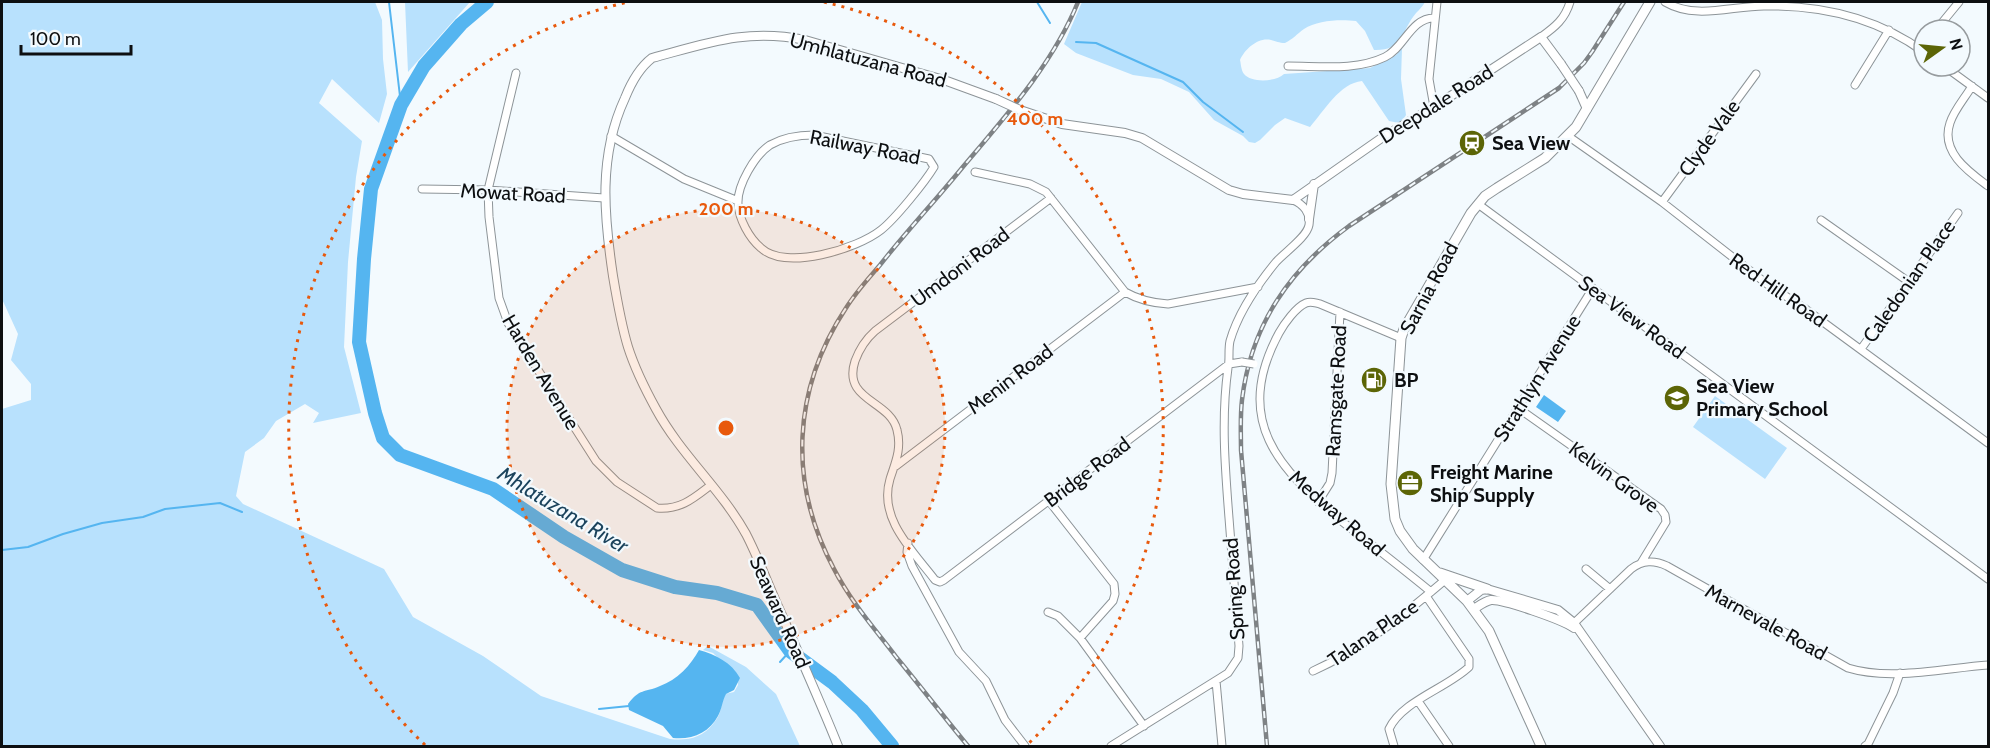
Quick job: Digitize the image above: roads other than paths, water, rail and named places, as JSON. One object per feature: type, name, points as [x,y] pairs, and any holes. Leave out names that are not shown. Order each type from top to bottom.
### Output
[{"type":"main road","name":"Sarnia Road","points":[[1541,747],[1489,631],[1467,601],[1423,560],[1400,531],[1395,519],[1391,496],[1401,338],[1456,238],[1478,204],[1497,188],[1545,158],[1568,136],[1587,109],[1650,2]]},
{"type":"main road","points":[[1438,573],[1487,589]]},
{"type":"street","points":[[1434,107],[1429,79],[1437,2]]},
{"type":"street","name":"Deepdale Road","points":[[1293,200],[1383,137],[1434,107],[1554,28],[1564,16],[1570,2]]},
{"type":"street","points":[[1665,2],[1684,9],[1706,11],[1791,4],[1831,11],[1863,20],[1912,42]]},
{"type":"street","points":[[1946,18],[1959,2]]},
{"type":"street","points":[[1288,66],[1362,65],[1375,62],[1394,52],[1419,23],[1434,18]]},
{"type":"street","points":[[1855,85],[1889,30]]},
{"type":"street","name":"Umhlatuzana Road","points":[[711,485],[657,412],[634,365],[619,314],[606,226],[604,198],[611,136],[628,91],[646,63],[652,58],[737,36],[782,36],[805,40],[944,80],[1062,124],[1125,133],[1142,138],[1229,190],[1293,200]]},
{"type":"street","points":[[1541,37],[1579,92],[1587,109]]},
{"type":"street","name":"Harden Avenue","points":[[516,72],[488,190],[499,298],[508,323],[596,461],[617,482],[657,508],[667,509],[686,504],[711,485]]},
{"type":"street","name":"Clyde Vale","points":[[1662,202],[1756,74]]},
{"type":"street","points":[[1961,78],[1989,98]]},
{"type":"street","points":[[1972,86],[1949,124],[1950,145],[1962,166],[1989,186]]},
{"type":"street","name":"Railway Road","points":[[814,135],[838,139],[929,159],[934,166],[893,220],[880,231],[851,246],[809,257],[780,258],[761,249],[745,226],[738,201],[752,164],[768,146],[790,136],[814,135]]},
{"type":"street","points":[[611,136],[684,179],[738,201]]},
{"type":"street","name":"Red Hill Road","points":[[1568,136],[1662,202],[1759,278],[1989,443]]},
{"type":"street","points":[[975,172],[1035,186],[1046,192],[1125,292],[1145,301],[1168,304],[1258,287]]},
{"type":"street","points":[[1264,366],[1242,362],[1229,364],[1230,341],[1258,287],[1308,228],[1314,184]]},
{"type":"street","name":"Mowat Road","points":[[422,189],[488,190],[604,198]]},
{"type":"street","name":"Umdoni Road","points":[[896,466],[899,439],[895,424],[889,415],[860,393],[852,374],[857,355],[869,336],[1051,198]]},
{"type":"street","points":[[1293,200],[1305,208],[1310,219]]},
{"type":"street","name":"Sea View Road","points":[[1478,204],[1989,579]]},
{"type":"street","name":"Caledonian Place","points":[[1861,349],[1958,213]]},
{"type":"street","points":[[1821,220],[1909,282]]},
{"type":"street","name":"Strathlyn Avenue","points":[[1423,560],[1593,288]]},
{"type":"street","name":"Menin Road","points":[[896,466],[1125,292]]},
{"type":"street","name":"Medway Road","points":[[1401,338],[1320,304],[1304,303],[1281,329],[1270,350],[1260,387],[1260,411],[1266,435],[1288,472],[1318,502],[1429,594],[1469,659],[1470,664],[1465,671],[1418,701]]},
{"type":"street","name":"Ramsgate Road","points":[[1318,502],[1330,483],[1332,473],[1340,312]]},
{"type":"street","name":"Bridge Road","points":[[908,543],[935,580],[939,582],[944,580],[1229,364]]},
{"type":"street","name":"Spring Road","points":[[1111,747],[1228,673],[1238,658],[1224,449],[1224,404],[1229,364]]},
{"type":"street","name":"Kelvin Grove","points":[[1518,408],[1660,509],[1665,515],[1666,522],[1641,563]]},
{"type":"street","points":[[896,466],[890,479],[886,501],[892,521],[908,543],[907,552],[912,566],[959,652],[986,681],[1005,720],[1025,747]]},
{"type":"street","name":"Seaward Road","points":[[711,485],[735,514],[838,747]]},
{"type":"street","points":[[1049,501],[1114,584],[1113,601],[1080,638]]},
{"type":"street","name":"Marnevale Road","points":[[1641,563],[1658,562],[1667,566],[1848,668],[1872,674],[1989,665]]},
{"type":"street","points":[[1574,626],[1610,589],[1641,563]]},
{"type":"street","points":[[1586,569],[1610,589]]},
{"type":"street","points":[[1429,594],[1445,580]]},
{"type":"street","points":[[1467,601],[1481,590],[1487,589],[1558,610],[1574,626],[1660,747]]},
{"type":"street","name":"Talana Place","points":[[1313,671],[1342,657],[1429,594]]},
{"type":"street","points":[[1474,609],[1484,602],[1496,600],[1556,618],[1574,626]]},
{"type":"street","points":[[1048,612],[1058,616],[1080,638],[1144,726]]},
{"type":"street","points":[[1865,747],[1893,693],[1900,673]]},
{"type":"street","points":[[1216,681],[1222,747]]},
{"type":"street","points":[[1394,747],[1389,734],[1391,724],[1418,701],[1449,747]]},
{"type":"water","points":[[1544,395],[1566,411],[1558,422],[1536,407]]},
{"type":"water","points":[[699,650],[722,660],[740,678],[734,690],[726,694],[719,713],[710,727],[687,738],[673,738],[663,726],[629,710],[628,704],[636,695],[678,676]]},
{"type":"waterway","points":[[389,2],[401,105]]},
{"type":"waterway","name":"Mhlatuzana River","points":[[487,2],[461,24],[424,66],[401,105],[371,189],[359,342],[383,438],[400,455],[493,489],[564,537],[622,570],[675,587],[717,593],[757,605],[790,651],[832,682],[862,710],[892,746]]},
{"type":"waterway","points":[[1037,2],[1050,23]]},
{"type":"waterway","points":[[1076,42],[1096,43],[1183,82],[1203,102],[1243,132]]},
{"type":"waterway","points":[[2,550],[28,547],[102,523],[143,517],[165,509],[220,503],[242,512]]},
{"type":"waterway","points":[[780,662],[790,651]]},
{"type":"waterway","points":[[599,709],[629,706]]},
{"type":"railway","points":[[968,746],[864,615],[834,569],[819,536],[809,503],[803,470],[802,437],[806,404],[815,371],[828,339],[850,302],[1027,89],[1068,25],[1078,2]]},
{"type":"railway","points":[[1267,746],[1241,450],[1242,400],[1254,347],[1264,324],[1276,301],[1308,261],[1349,226],[1559,88],[1584,63],[1624,2]]},
{"type":"place","name":"Sea View","points":[[1472,143]]},
{"type":"place","name":"BP","points":[[1374,380]]},
{"type":"place","name":"Sea View Primary School","points":[[1677,398]]},
{"type":"place","name":"Freight Marine Ship Supply","points":[[1410,483]]}]
